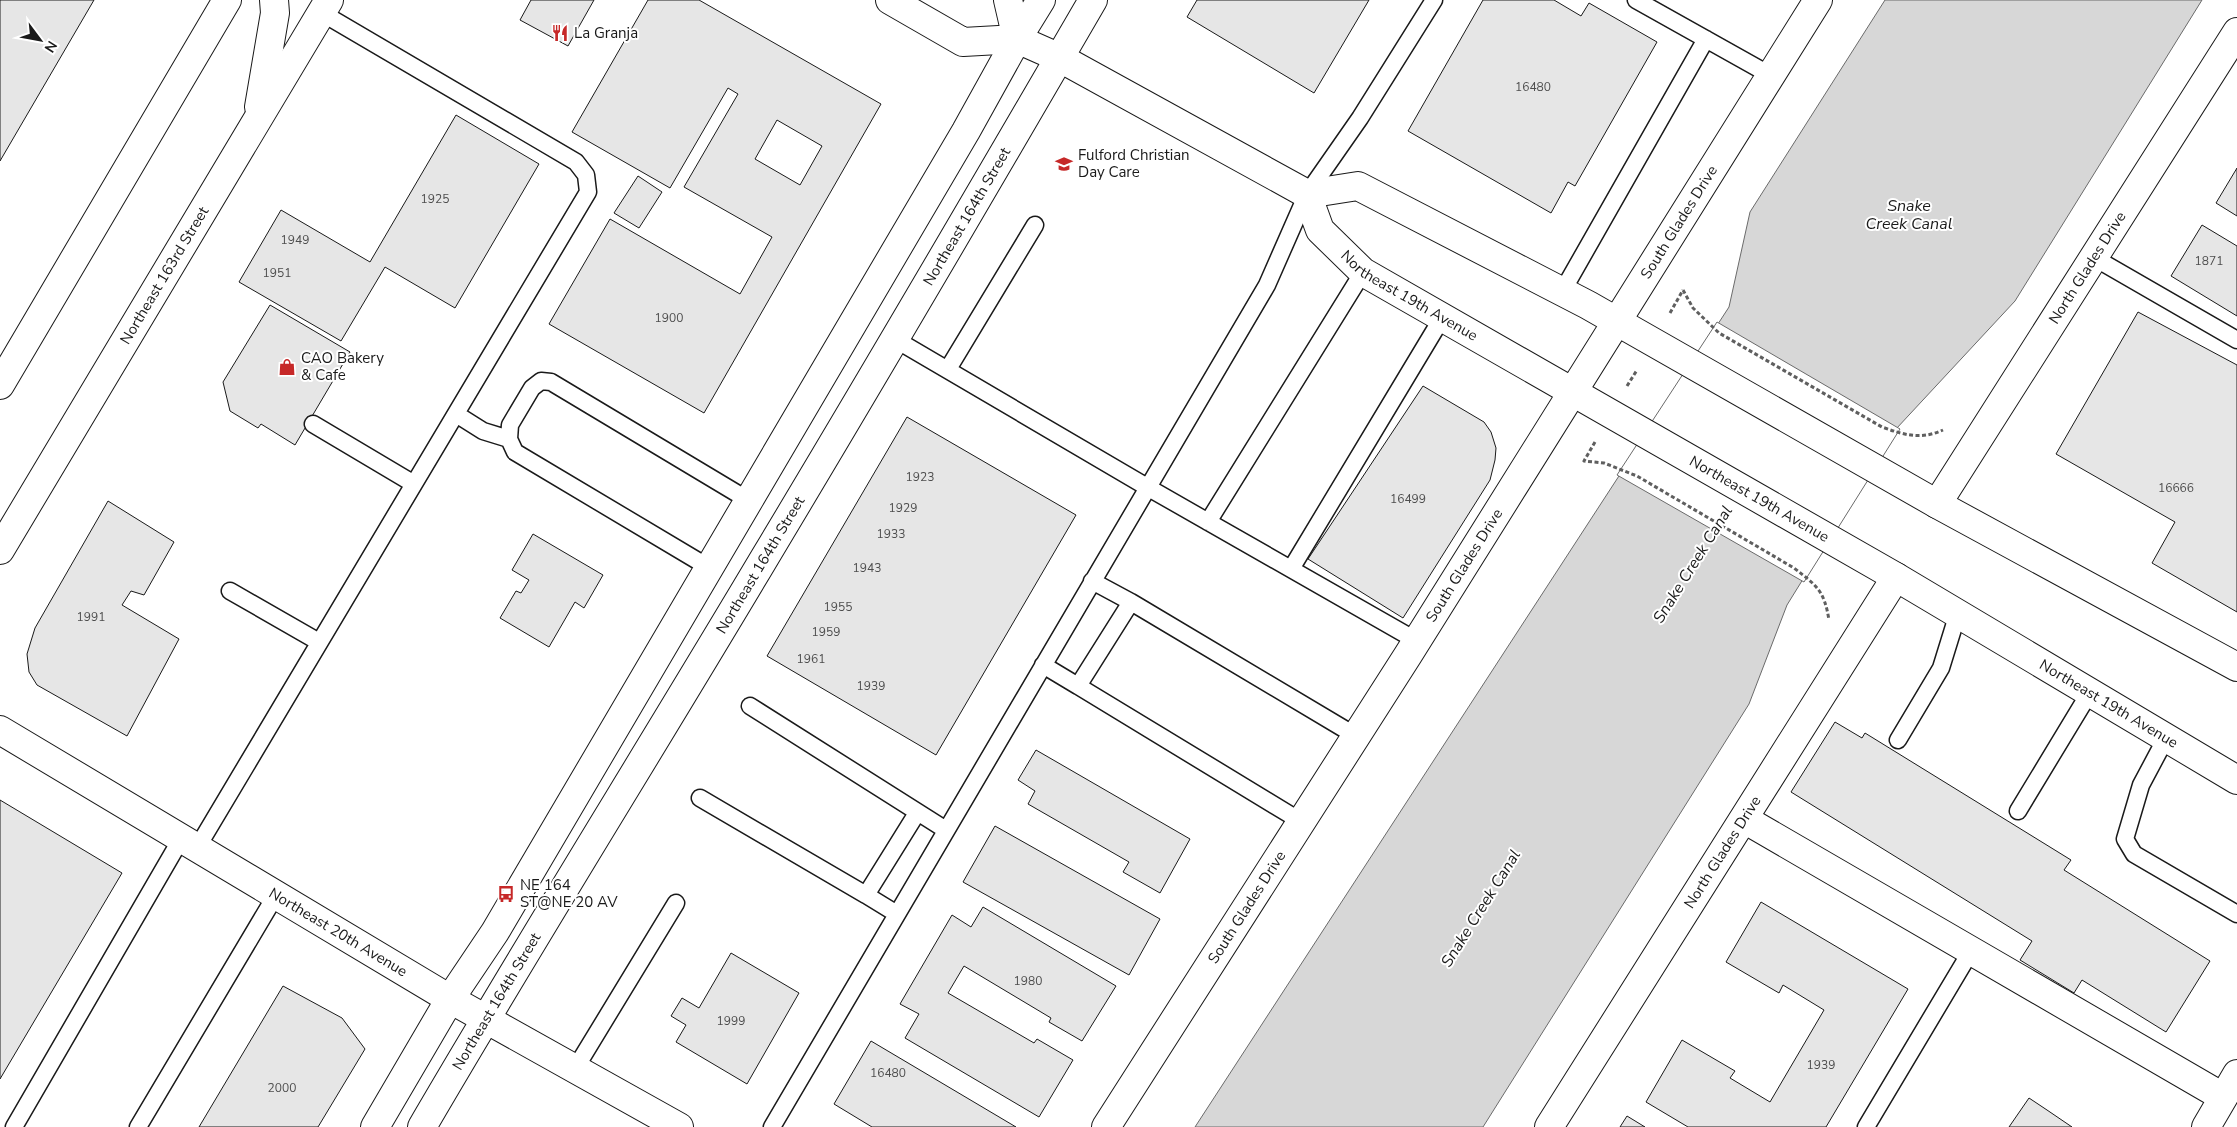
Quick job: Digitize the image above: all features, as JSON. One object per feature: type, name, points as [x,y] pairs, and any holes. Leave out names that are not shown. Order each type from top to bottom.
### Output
[{"type":"street","points":[[0,386],[227,0]]},
{"type":"street","points":[[256,123],[275,13],[274,0]]},
{"type":"street","points":[[890,0],[963,42],[1016,39],[1060,58],[1307,194],[1358,186],[1615,321],[1937,504],[2237,667]]},
{"type":"street","points":[[1008,0],[1016,39]]},
{"type":"street","points":[[375,1127],[450,1000],[495,932],[966,131],[1016,39],[1041,0]]},
{"type":"street","name":"Northeast 164th Street","points":[[422,1127],[485,1019],[528,952],[766,555],[1094,0]]},
{"type":"street","name":"South Glades Drive","points":[[1106,1127],[1417,641],[1615,321],[1818,0]]},
{"type":"street","name":"Northeast 163rd Street","points":[[0,550],[326,7]]},
{"type":"street","name":"North Glades Drive","points":[[1937,504],[2237,32]]},
{"type":"street","name":"Northeast 19th Avenue","points":[[1307,194],[1320,230],[1363,272],[1958,613],[2237,780]]},
{"type":"street","points":[[857,316],[893,338]]},
{"type":"street","name":"North Glades Drive","points":[[1548,1127],[1896,577]]},
{"type":"street","name":"Northeast 20th Avenue","points":[[0,730],[450,1000],[679,1127]]},
{"type":"street","points":[[1744,818],[2230,1101]]},
{"type":"street","points":[[2206,1127],[2230,1101],[2237,1074]]},
{"type":"lane","points":[[772,1127],[1267,285],[1307,194],[1360,118],[1434,0]]},
{"type":"lane","points":[[1636,0],[1770,76]]},
{"type":"lane","points":[[14,1127],[189,844],[320,642],[588,192],[586,175],[576,162],[326,7]]},
{"type":"lane","points":[[1562,292],[1706,39]]},
{"type":"lane","points":[[948,370],[1035,225]]},
{"type":"lane","points":[[2093,257],[2237,340]]},
{"type":"lane","points":[[1208,522],[1363,272]]},
{"type":"lane","points":[[1290,569],[1442,318]]},
{"type":"lane","points":[[893,338],[1147,487],[1417,641]]},
{"type":"lane","points":[[708,567],[515,452],[509,439],[510,425],[532,388],[541,381],[552,382],[748,500]]},
{"type":"lane","points":[[456,414],[483,431],[509,439]]},
{"type":"lane","points":[[313,424],[414,484]]},
{"type":"lane","points":[[1092,581],[1131,602],[1356,736]]},
{"type":"lane","points":[[230,591],[320,642]]},
{"type":"lane","points":[[1078,686],[1131,602]]},
{"type":"lane","points":[[1898,740],[1941,668],[1958,613]]},
{"type":"lane","points":[[1043,665],[1302,822]]},
{"type":"lane","points":[[2018,811],[2090,692]]},
{"type":"lane","points":[[750,706],[946,830]]},
{"type":"lane","points":[[2166,738],[2141,785],[2125,840],[2134,854],[2237,914]]},
{"type":"lane","points":[[700,798],[897,914]]},
{"type":"lane","points":[[866,895],[917,813]]},
{"type":"lane","points":[[138,1127],[276,896]]},
{"type":"lane","points":[[575,1069],[676,903]]},
{"type":"lane","points":[[1866,1127],[1971,951]]},
{"type":"path","points":[[1809,580],[1794,568],[1619,467],[1584,461],[1684,290],[1693,308],[1705,322],[1719,333],[1882,427],[1903,435]]},
{"type":"water","name":"Snake Creek Canal","points":[[1885,0],[2202,0],[2015,301],[1896,429],[1787,605],[1749,704],[1483,1127],[1195,1127],[1729,307],[1750,212]]},
{"type":"pier","points":[[1717,322],[1900,429],[1804,582],[1617,475]]},
{"type":"building","points":[[0,0],[94,0],[0,161]]},
{"type":"building","name":"La Granja","points":[[531,0],[594,0],[568,46],[520,20]]},
{"type":"building","points":[[648,0],[699,0],[881,104],[704,413],[549,324],[610,219],[740,294],[772,237],[684,187],[738,94],[728,88],[670,188],[572,132]],"holes":[[[777,120],[822,146],[800,185],[755,159]]]},
{"type":"building","points":[[1197,0],[1369,0],[1314,93],[1187,17]]},
{"type":"building","points":[[1483,0],[1554,0],[1581,16],[1589,3],[1657,42],[1575,186],[1568,182],[1551,213],[1408,131]]},
{"type":"building","points":[[456,115],[539,164],[455,308],[385,267],[341,341],[239,282],[281,210],[370,262]]},
{"type":"building","points":[[2237,168],[2237,216],[2216,203]]},
{"type":"building","points":[[638,176],[662,192],[639,228],[614,213]]},
{"type":"building","points":[[2202,225],[2237,246],[2237,316],[2171,276]]},
{"type":"building","name":"CAO Bakery & Cafe","points":[[270,305],[350,352],[295,445],[261,424],[258,428],[230,411],[223,382]]},
{"type":"building","points":[[2138,312],[2237,365],[2237,612],[2152,563],[2175,522],[2056,454]]},
{"type":"building","points":[[1423,386],[1484,422],[1491,432],[1496,448],[1495,460],[1490,480],[1403,618],[1308,559]]},
{"type":"building","points":[[907,417],[1076,515],[936,755],[767,656]]},
{"type":"building","points":[[108,501],[174,542],[144,595],[131,591],[122,605],[179,639],[127,736],[37,685],[29,672],[27,654],[35,628]]},
{"type":"building","points":[[533,534],[603,575],[584,608],[575,602],[549,647],[500,618],[516,591],[521,593],[529,580],[512,570]]},
{"type":"building","points":[[1835,722],[1862,738],[1865,733],[2071,860],[2064,870],[2210,961],[2166,1032],[2082,980],[2074,993],[2020,960],[2032,941],[1791,792]]},
{"type":"building","points":[[1036,750],[1190,839],[1160,893],[1123,872],[1129,862],[1028,804],[1035,791],[1018,780]]},
{"type":"building","points":[[0,800],[122,873],[0,1079]]},
{"type":"building","points":[[995,826],[1160,919],[1129,975],[963,882]]},
{"type":"building","points":[[1761,902],[1908,989],[1826,1127],[1688,1127],[1646,1102],[1682,1040],[1735,1071],[1730,1078],[1770,1102],[1824,1010],[1783,985],[1779,993],[1726,962]]},
{"type":"building","points":[[983,907],[1116,986],[1082,1041],[1049,1022],[1051,1018],[964,966],[948,993],[1034,1043],[1037,1039],[1073,1060],[1039,1117],[905,1038],[919,1014],[900,1004],[952,915],[971,927]]},
{"type":"building","points":[[731,953],[799,993],[747,1084],[676,1042],[686,1025],[671,1016],[682,998],[699,1008]]},
{"type":"building","points":[[283,986],[342,1018],[365,1049],[318,1127],[199,1127]]},
{"type":"building","points":[[871,1041],[1016,1127],[872,1127],[834,1104]]},
{"type":"building","points":[[2029,1098],[2047,1110],[2072,1127],[2009,1127]]},
{"type":"building","points":[[1627,1116],[1645,1127],[1620,1127]]},
{"type":"place","name":"La Granja","points":[[560,33]]},
{"type":"place","name":"Fulford Christian Day Care","points":[[1064,164]]},
{"type":"place","name":"CAO Bakery & Cafe","points":[[287,367]]},
{"type":"place","name":"NE 164 ST@NE 20 AV","points":[[506,894]]}]
